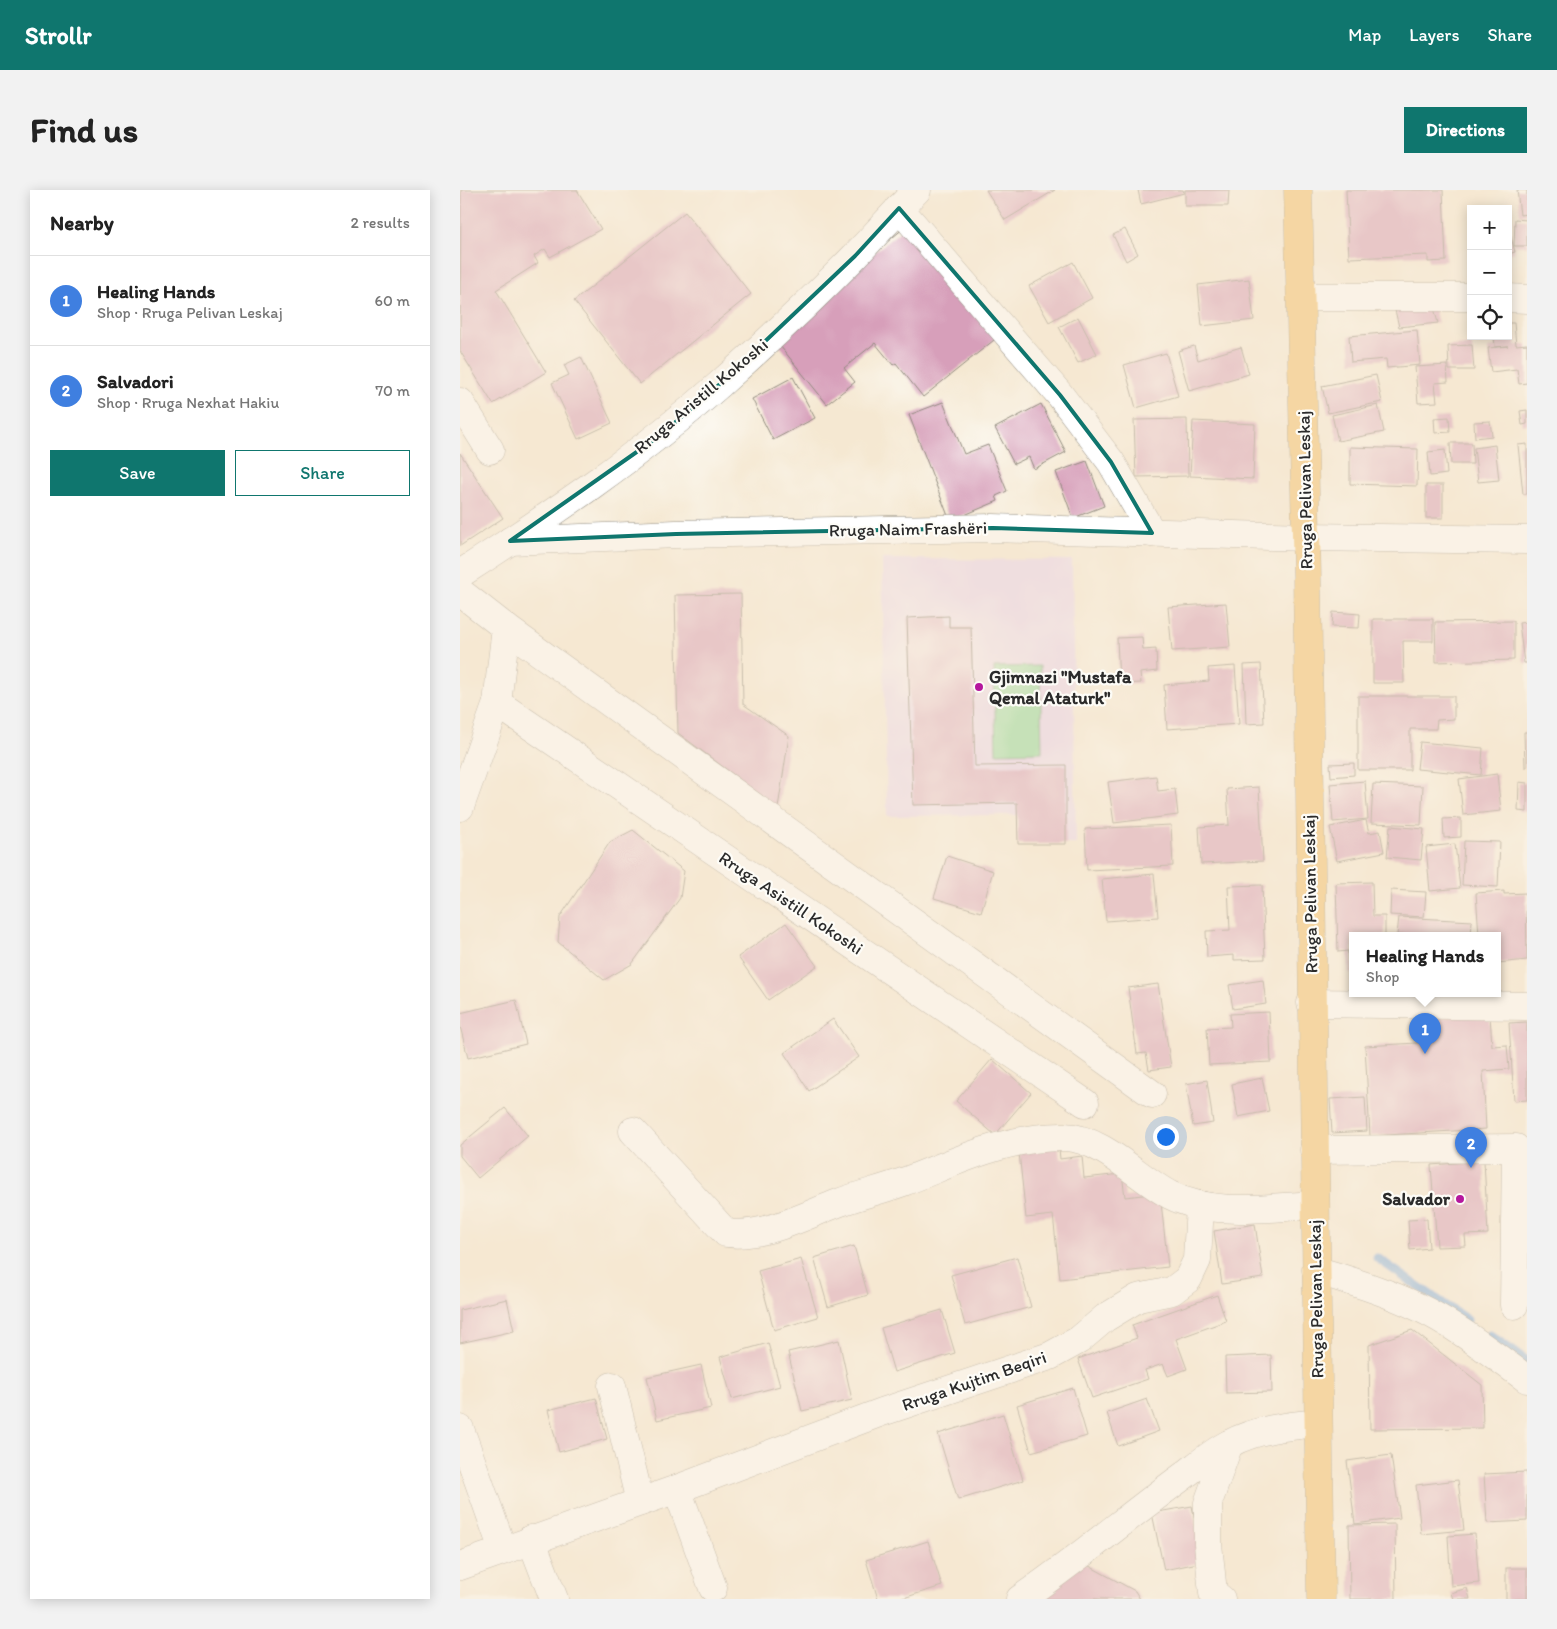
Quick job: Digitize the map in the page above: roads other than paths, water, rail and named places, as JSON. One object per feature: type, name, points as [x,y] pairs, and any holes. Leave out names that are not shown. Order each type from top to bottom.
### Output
[{"type":"main road","name":"Rruga Pelivan Leskaj","points":[[1298,190],[1306,537],[1311,1003],[1321,1599]]},
{"type":"street","points":[[908,199],[1111,462],[1152,533]]},
{"type":"street","name":"Rruga Aristill Kokoshi","points":[[460,574],[658,437],[720,384],[855,256],[908,199]]},
{"type":"street","points":[[1301,297],[1467,298]]},
{"type":"street","points":[[1512,298],[1527,299]]},
{"type":"street","points":[[460,402],[490,450]]},
{"type":"street","name":"Rruga Naim Frashëri","points":[[510,541],[826,530],[993,528],[1306,537],[1527,540]]},
{"type":"street","points":[[460,592],[506,628],[1152,1094]]},
{"type":"street","points":[[460,808],[497,703],[506,628]]},
{"type":"street","name":"Rruga Asistill Kokoshi","points":[[497,703],[1085,1103]]},
{"type":"street","points":[[1311,1003],[1527,1006]]},
{"type":"street","points":[[633,1132],[726,1233],[744,1235],[810,1214],[853,1197],[903,1182],[939,1166],[1008,1143],[1067,1137],[1095,1145],[1171,1196],[1200,1205],[1228,1209],[1315,1205]]},
{"type":"street","points":[[1314,1150],[1521,1148],[1514,1305]]},
{"type":"street","name":"Rruga Kujtim Beqiri","points":[[460,1566],[531,1539],[677,1489],[882,1412],[1050,1356],[1079,1340],[1105,1318],[1138,1298],[1172,1291],[1188,1279],[1197,1260],[1200,1205]]},
{"type":"street","points":[[1316,1270],[1372,1288],[1418,1307],[1477,1343],[1527,1379]]},
{"type":"street","points":[[612,1386],[640,1502]]},
{"type":"street","points":[[1020,1599],[1228,1444],[1255,1433],[1280,1427],[1318,1423]]},
{"type":"street","points":[[460,1429],[503,1550]]},
{"type":"street","points":[[1221,1599],[1213,1593],[1208,1544],[1208,1503],[1228,1444]]},
{"type":"street","points":[[677,1489],[713,1588]]},
{"type":"street","points":[[531,1539],[554,1599]]},
{"type":"waterway","points":[[1377,1258],[1467,1320]]},
{"type":"waterway","points":[[1490,1335],[1527,1361]]},
{"type":"place","name":"Gjimnazi \"Mustafa Qemal Ataturk\"","points":[[979,687]]},
{"type":"place","name":"Healing Hands","points":[[1425,1054]]},
{"type":"place","name":"Salvadori","points":[[1471,1168]]},
{"type":"place","name":"Salvador","points":[[1460,1199]]}]
